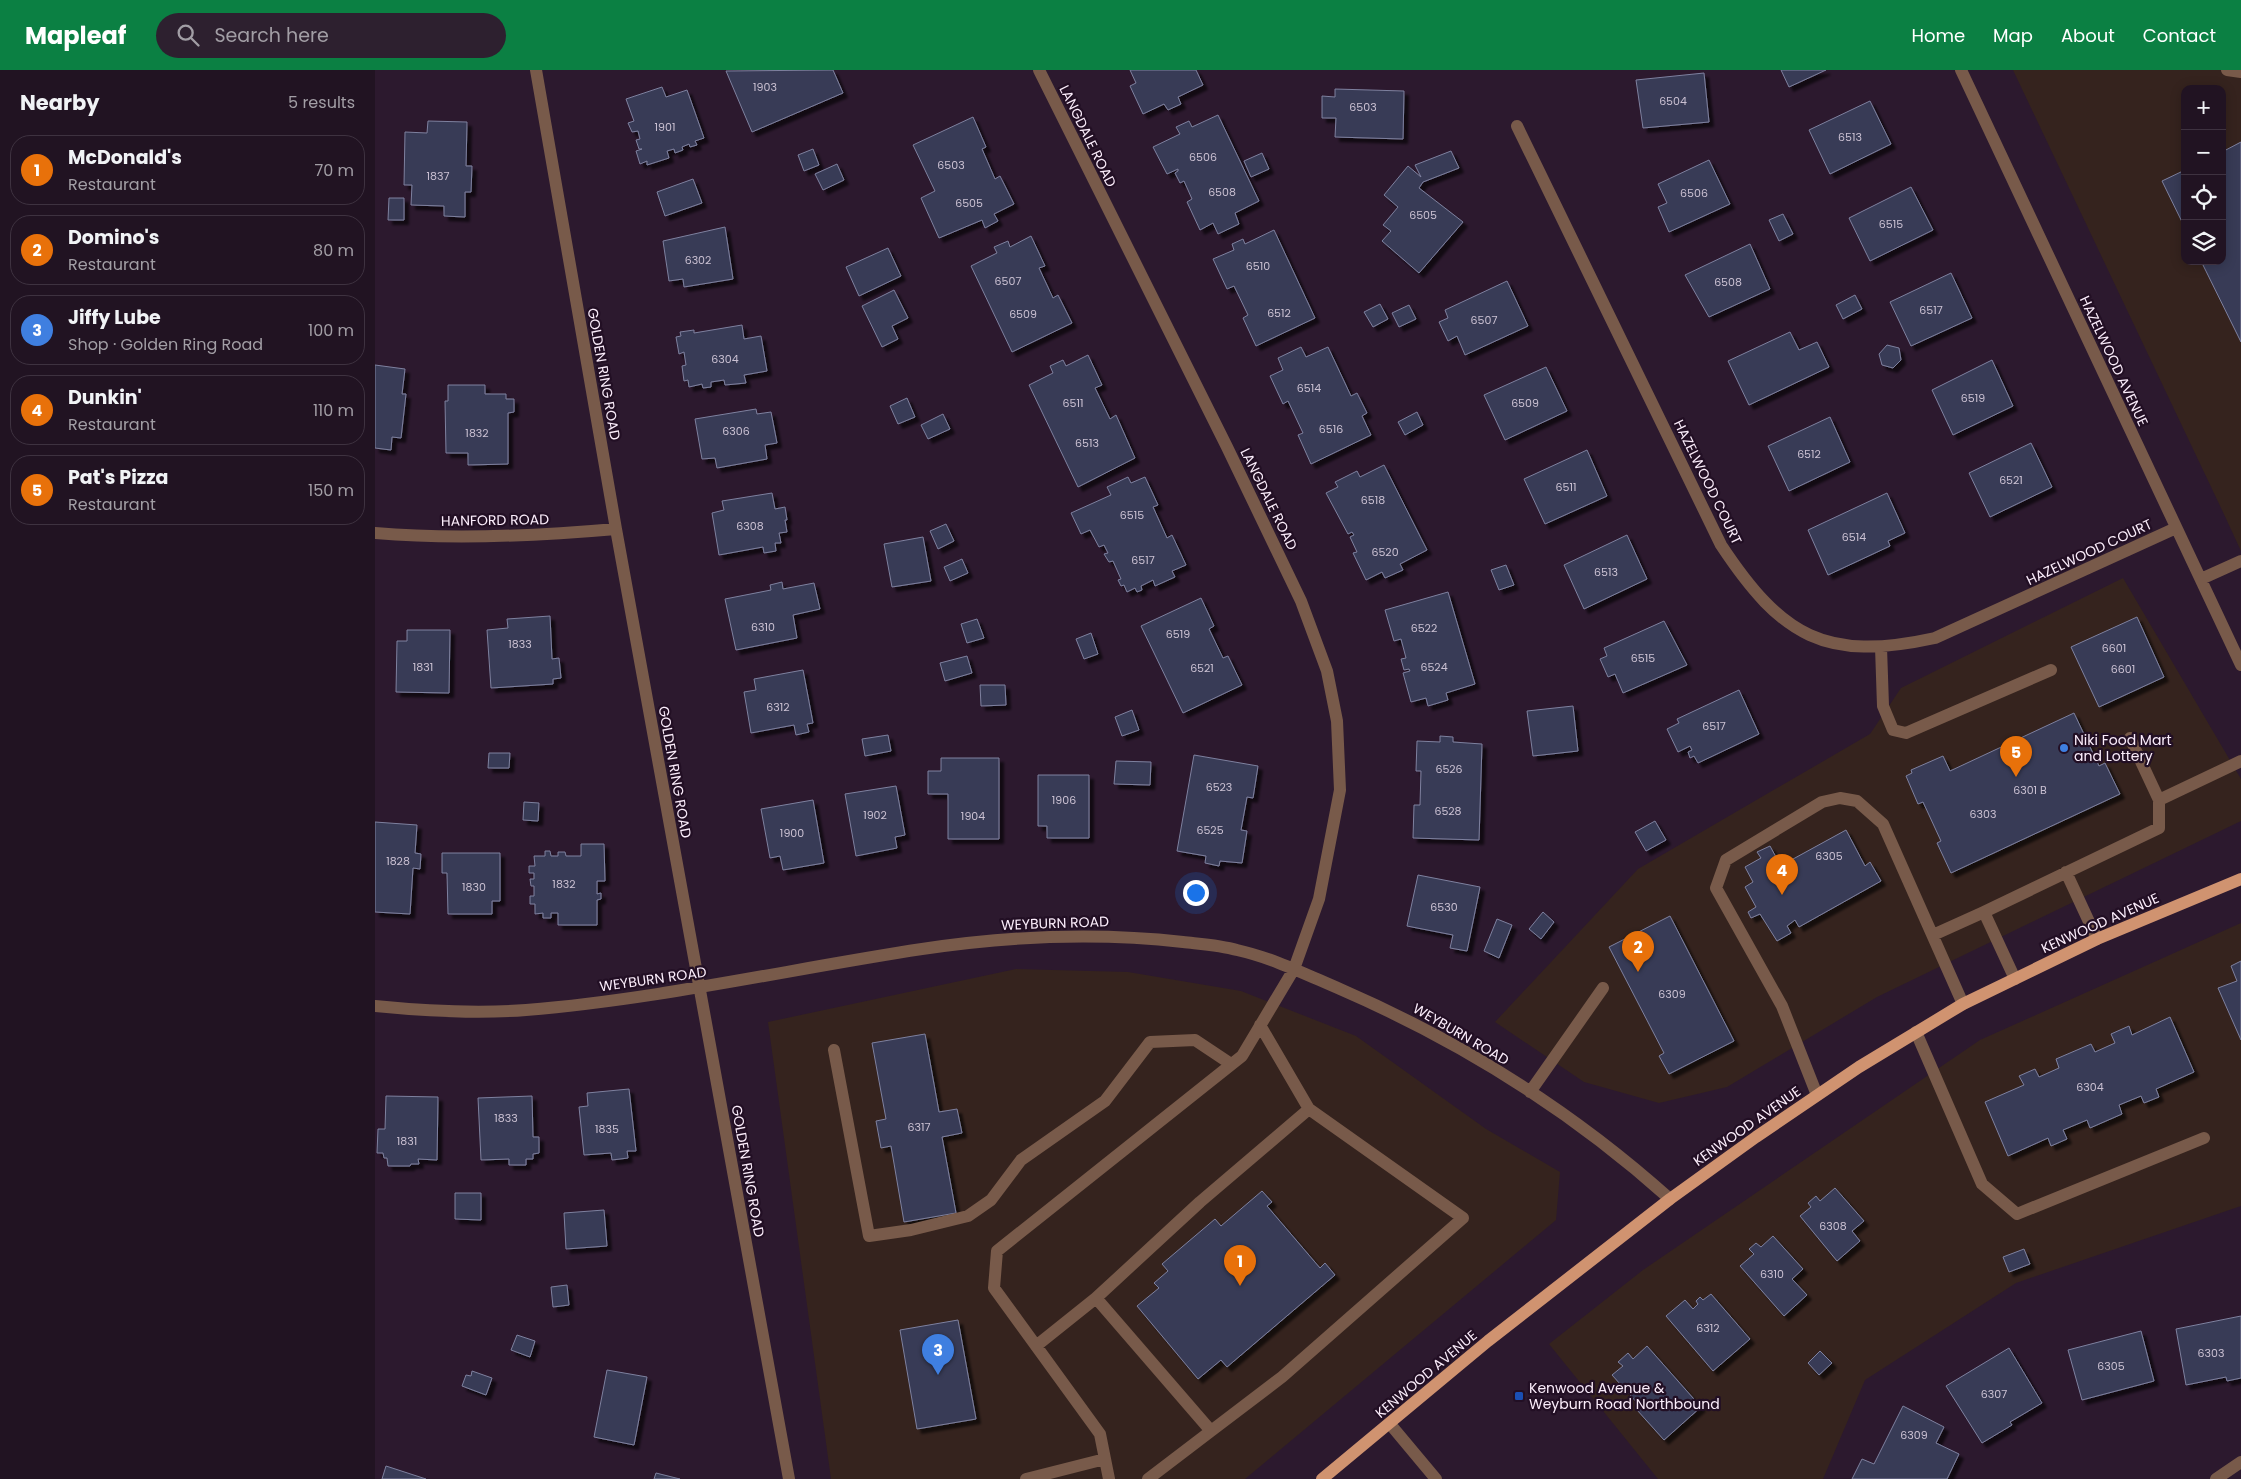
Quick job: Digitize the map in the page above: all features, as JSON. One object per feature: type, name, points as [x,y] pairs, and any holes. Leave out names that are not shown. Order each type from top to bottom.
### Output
[{"type":"main road","name":"KENWOOD AVENUE","points":[[1322,1479],[1488,1341],[1670,1199],[1817,1096],[1963,1004],[2097,938],[2241,879]]},
{"type":"street","name":"GOLDEN RING ROAD","points":[[536,70],[615,529],[789,1479]]},
{"type":"street","name":"LANGDALE ROAD","points":[[1039,70],[1227,447],[1301,601],[1327,671],[1337,721],[1340,790],[1319,899],[1294,969],[1242,1056],[997,1251],[994,1288],[1100,1434],[1109,1479]]},
{"type":"street","name":"HAZELWOOD AVENUE","points":[[1961,70],[2241,665]]},
{"type":"street","points":[[2227,70],[2241,72]]},
{"type":"street","name":"HAZELWOOD COURT","points":[[1517,126],[1721,545],[1745,582],[1772,612],[1800,631],[1832,644],[1861,648],[1901,646],[1935,638],[2176,528]]},
{"type":"street","name":"HANFORD ROAD","points":[[375,533],[414,536],[552,535],[615,529]]},
{"type":"street","points":[[2201,579],[2241,561]]},
{"type":"street","points":[[1881,647],[1883,706],[1893,730],[1906,733],[2051,670]]},
{"type":"street","points":[[1933,935],[2159,828],[2159,800],[2130,738]]},
{"type":"street","points":[[2159,800],[2241,761]]},
{"type":"street","points":[[1817,1096],[1781,1006],[1716,888],[1726,860],[1822,802],[1839,798],[1857,801],[1883,824],[1963,1004]]},
{"type":"street","points":[[2066,872],[2097,938]]},
{"type":"street","points":[[1984,912],[2015,979]]},
{"type":"street","name":"WEYBURN ROAD","points":[[375,1006],[440,1012],[524,1010],[639,998],[923,949],[1033,936],[1139,937],[1237,950],[1294,969],[1391,1011],[1474,1057],[1592,1134],[1670,1199]]},
{"type":"street","points":[[1530,1092],[1603,988]]},
{"type":"street","points":[[1148,1479],[1282,1377],[1463,1218],[1309,1109],[1260,1025]]},
{"type":"street","points":[[1916,1032],[1982,1184],[2017,1214],[2204,1138]]},
{"type":"street","points":[[834,1050],[869,1236],[911,1230],[968,1216],[991,1200],[1021,1160],[1105,1101],[1150,1042],[1195,1040],[1231,1064]]},
{"type":"street","points":[[1036,1346],[1096,1298],[1200,1202],[1309,1109]]},
{"type":"street","points":[[1096,1298],[1211,1431]]},
{"type":"street","points":[[1390,1424],[1436,1479]]},
{"type":"street","points":[[1025,1479],[1105,1459]]},
{"type":"street","points":[[2216,1479],[2241,1462]]},
{"type":"shaded area","points":[[2013,70],[2241,70],[2241,551],[2222,510]]},
{"type":"shaded area","points":[[2123,578],[2241,779],[2241,821],[1877,997],[1727,1087],[1659,1103],[1584,1082],[1495,1022],[1638,869],[1870,734],[1901,688]]},
{"type":"shaded area","points":[[2241,923],[2241,1206],[2016,1283],[1865,1380],[1823,1479],[1658,1479],[1549,1344],[1643,1270],[1980,1040]]},
{"type":"shaded area","points":[[1016,969],[1128,972],[1241,991],[1356,1036],[1486,1129],[1560,1172],[1556,1220],[1245,1479],[831,1479],[768,1022]]},
{"type":"building","points":[[833,70],[843,93],[752,132],[726,71]]},
{"type":"building","points":[[1130,70],[1196,70],[1203,85],[1178,97],[1181,104],[1168,110],[1164,104],[1143,114],[1130,86],[1136,83]]},
{"type":"building","points":[[1781,70],[1826,70],[1789,87]]},
{"type":"building","points":[[1704,73],[1709,122],[1643,128],[1636,80]]},
{"type":"building","points":[[662,87],[666,97],[687,90],[704,138],[695,141],[697,145],[690,147],[689,144],[682,147],[683,150],[675,153],[674,149],[667,151],[669,158],[647,165],[647,161],[640,164],[636,151],[642,149],[639,149],[636,140],[640,139],[638,131],[632,132],[628,123],[634,121],[626,99]]},
{"type":"building","points":[[1335,89],[1404,91],[1403,139],[1335,137],[1336,118],[1322,118],[1322,96],[1335,97]]},
{"type":"building","points":[[1870,101],[1891,144],[1830,174],[1809,130]]},
{"type":"building","points":[[1218,115],[1259,201],[1235,213],[1239,224],[1218,234],[1213,223],[1200,230],[1187,202],[1192,199],[1184,181],[1180,183],[1175,173],[1178,169],[1167,174],[1153,147],[1180,134],[1176,127],[1189,121],[1192,127]]},
{"type":"building","points":[[973,117],[986,147],[982,149],[995,179],[1000,176],[1014,204],[994,214],[998,221],[985,228],[982,220],[939,238],[921,198],[935,191],[913,145]]},
{"type":"building","points":[[428,121],[467,122],[466,166],[472,166],[471,192],[465,192],[465,217],[444,216],[444,206],[411,205],[412,185],[404,185],[405,132],[427,133]]},
{"type":"building","points":[[2241,142],[2241,342],[2203,265],[2226,265],[2226,150]]},
{"type":"building","points":[[813,149],[819,165],[804,171],[798,155]]},
{"type":"building","points":[[1451,151],[1459,168],[1423,182],[1419,188],[1463,222],[1419,273],[1382,241],[1391,231],[1383,225],[1398,207],[1384,195],[1408,166],[1421,177],[1415,165]]},
{"type":"building","points":[[1262,153],[1269,169],[1251,177],[1244,161]]},
{"type":"building","points":[[1709,160],[1730,204],[1669,232],[1658,207],[1667,203],[1658,184]]},
{"type":"building","points":[[837,164],[844,180],[823,190],[815,174]]},
{"type":"building","points":[[2181,172],[2181,220],[2162,181]]},
{"type":"building","points":[[693,179],[702,203],[665,216],[657,192]]},
{"type":"building","points":[[1911,187],[1933,230],[1870,261],[1849,218]]},
{"type":"building","points":[[389,198],[404,198],[404,220],[388,220]]},
{"type":"building","points":[[1783,214],[1793,234],[1779,241],[1769,220]]},
{"type":"building","points":[[725,227],[733,279],[684,287],[683,279],[669,281],[663,241]]},
{"type":"building","points":[[1274,230],[1315,318],[1256,346],[1243,318],[1248,315],[1234,286],[1227,289],[1213,259],[1234,250],[1232,244],[1243,239],[1245,244]]},
{"type":"building","points":[[1031,236],[1045,266],[1039,268],[1053,298],[1058,295],[1072,323],[1012,352],[971,266],[997,253],[994,247],[1008,241],[1010,247]]},
{"type":"building","points":[[1750,244],[1770,289],[1709,317],[1685,275]]},
{"type":"building","points":[[888,248],[901,276],[859,296],[846,267]]},
{"type":"building","points":[[1951,273],[1972,318],[1911,346],[1890,302]]},
{"type":"building","points":[[1507,281],[1528,326],[1465,355],[1457,336],[1448,341],[1439,322],[1448,318],[1445,310]]},
{"type":"building","points":[[894,290],[908,318],[892,326],[898,339],[882,347],[862,306]]},
{"type":"building","points":[[1855,295],[1862,309],[1843,319],[1836,305]]},
{"type":"building","points":[[1380,304],[1388,319],[1373,327],[1364,312]]},
{"type":"building","points":[[1409,305],[1416,319],[1399,327],[1392,313]]},
{"type":"building","points":[[742,325],[744,339],[761,336],[767,371],[744,375],[746,383],[725,385],[724,380],[711,382],[711,387],[703,388],[702,384],[689,387],[688,380],[684,381],[682,366],[686,365],[684,352],[679,354],[676,337],[681,336],[680,332],[694,330],[694,333]]},
{"type":"building","points":[[1790,332],[1799,350],[1817,342],[1829,367],[1749,405],[1728,361]]},
{"type":"building","points":[[1887,345],[1899,348],[1901,360],[1893,368],[1882,365],[1879,354]]},
{"type":"building","points":[[1301,347],[1306,357],[1328,347],[1351,396],[1357,393],[1367,413],[1362,416],[1371,435],[1311,464],[1298,435],[1303,433],[1288,401],[1283,404],[1270,376],[1283,370],[1278,358]]},
{"type":"building","points":[[1088,355],[1102,385],[1095,388],[1110,419],[1116,415],[1135,458],[1078,487],[1029,385],[1053,373],[1050,366],[1063,360],[1066,366]]},
{"type":"building","points":[[1992,360],[2013,406],[1953,435],[1932,390]]},
{"type":"building","points":[[375,365],[405,369],[402,394],[406,394],[401,438],[392,437],[391,450],[375,448]]},
{"type":"building","points":[[1546,367],[1567,411],[1505,440],[1484,395]]},
{"type":"building","points":[[448,385],[485,385],[485,394],[506,394],[506,399],[514,399],[514,412],[508,413],[508,464],[468,465],[468,453],[446,453],[445,401],[448,401]]},
{"type":"building","points":[[907,398],[915,417],[898,424],[890,406]]},
{"type":"building","points":[[756,409],[757,414],[771,412],[777,443],[765,445],[767,459],[717,468],[715,458],[702,459],[695,419]]},
{"type":"building","points":[[1417,412],[1423,425],[1405,435],[1398,422]]},
{"type":"building","points":[[943,414],[950,429],[928,439],[921,425]]},
{"type":"building","points":[[1830,417],[1850,462],[1789,491],[1768,446]]},
{"type":"building","points":[[2031,443],[2052,487],[1990,517],[1969,473]]},
{"type":"building","points":[[1587,450],[1607,496],[1545,524],[1524,479]]},
{"type":"building","points":[[1384,465],[1427,550],[1400,564],[1403,570],[1385,578],[1382,572],[1366,580],[1353,553],[1357,552],[1350,537],[1354,535],[1352,532],[1348,534],[1326,493],[1338,487],[1335,482],[1357,471],[1360,477]]},
{"type":"building","points":[[1128,477],[1131,483],[1145,477],[1158,505],[1153,507],[1167,538],[1172,535],[1186,565],[1172,571],[1175,577],[1155,586],[1153,580],[1141,586],[1142,590],[1137,592],[1135,588],[1127,592],[1124,585],[1121,586],[1118,580],[1121,579],[1113,561],[1109,562],[1104,554],[1108,553],[1104,545],[1099,547],[1090,530],[1081,534],[1071,513],[1111,495],[1107,487]]},
{"type":"building","points":[[772,493],[775,509],[785,507],[787,520],[785,520],[787,532],[779,533],[781,543],[775,543],[776,551],[764,553],[763,547],[719,555],[712,513],[724,510],[722,501]]},
{"type":"building","points":[[1887,493],[1905,533],[1888,541],[1890,546],[1828,575],[1808,530]]},
{"type":"building","points":[[946,524],[954,541],[938,549],[930,531]]},
{"type":"building","points":[[1627,535],[1647,579],[1584,609],[1564,565]]},
{"type":"building","points":[[923,537],[931,581],[892,587],[884,544]]},
{"type":"building","points":[[962,559],[968,573],[950,581],[944,567]]},
{"type":"building","points":[[1506,565],[1514,585],[1499,590],[1491,570]]},
{"type":"building","points":[[782,582],[783,589],[814,583],[820,609],[793,615],[797,638],[736,650],[725,599],[771,590],[770,585]]},
{"type":"building","points":[[1448,592],[1475,684],[1446,693],[1448,700],[1428,706],[1426,698],[1411,702],[1403,673],[1410,671],[1409,669],[1404,670],[1401,659],[1406,658],[1401,639],[1394,641],[1385,610]]},
{"type":"building","points":[[1201,598],[1214,626],[1209,629],[1223,658],[1228,656],[1242,685],[1183,713],[1141,626]]},
{"type":"building","points":[[550,616],[552,659],[559,658],[561,678],[553,679],[553,684],[491,688],[487,630],[508,628],[507,619]]},
{"type":"building","points":[[2137,617],[2164,677],[2099,707],[2071,647]]},
{"type":"building","points":[[977,619],[984,638],[967,643],[961,624]]},
{"type":"building","points":[[1664,621],[1687,665],[1623,693],[1615,674],[1608,677],[1600,659],[1607,656],[1604,648]]},
{"type":"building","points":[[407,630],[450,630],[449,693],[396,692],[397,641],[407,641]]},
{"type":"building","points":[[1091,633],[1098,654],[1084,659],[1076,639]]},
{"type":"building","points":[[967,656],[972,673],[945,681],[940,663]]},
{"type":"building","points":[[803,670],[813,723],[807,724],[809,732],[796,735],[794,725],[751,733],[744,692],[756,690],[754,679]]},
{"type":"building","points":[[980,685],[1005,685],[1006,705],[981,706]]},
{"type":"building","points":[[1739,690],[1759,734],[1698,763],[1694,756],[1690,758],[1688,752],[1692,750],[1690,746],[1678,752],[1667,729],[1679,723],[1677,719]]},
{"type":"building","points":[[1573,706],[1578,751],[1533,756],[1527,711]]},
{"type":"building","points":[[1132,710],[1139,730],[1122,736],[1115,717]]},
{"type":"building","points":[[2074,713],[2099,766],[2105,763],[2120,794],[1951,873],[1937,843],[1941,841],[1923,802],[1918,804],[1906,776],[1912,773],[1911,770],[1943,756],[1950,771]]},
{"type":"building","points":[[888,735],[891,751],[865,756],[862,739]]},
{"type":"building","points":[[1440,736],[1453,737],[1453,742],[1482,744],[1479,840],[1413,838],[1414,805],[1420,805],[1421,771],[1416,771],[1417,741],[1440,742]]},
{"type":"building","points":[[489,753],[510,753],[509,768],[488,768]]},
{"type":"building","points":[[1194,755],[1258,766],[1253,798],[1247,797],[1241,830],[1247,831],[1242,863],[1220,861],[1219,866],[1205,863],[1206,856],[1177,851]]},
{"type":"building","points":[[941,758],[999,758],[999,839],[948,839],[948,794],[928,794],[928,771],[941,771]]},
{"type":"building","points":[[1116,761],[1151,762],[1150,785],[1114,784]]},
{"type":"building","points":[[1038,775],[1089,775],[1089,838],[1047,838],[1047,826],[1038,826]]},
{"type":"building","points":[[896,786],[905,835],[895,837],[897,848],[856,856],[845,794]]},
{"type":"building","points":[[813,800],[824,863],[783,870],[780,856],[770,858],[761,809]]},
{"type":"building","points":[[524,802],[539,803],[538,821],[523,820]]},
{"type":"building","points":[[1655,821],[1666,840],[1646,851],[1635,832]]},
{"type":"building","points":[[375,822],[417,825],[415,853],[421,854],[420,869],[413,868],[410,914],[375,912]]},
{"type":"building","points":[[1846,830],[1865,866],[1870,862],[1881,881],[1799,927],[1795,920],[1787,926],[1791,933],[1777,941],[1760,914],[1751,918],[1748,912],[1756,907],[1745,887],[1753,882],[1745,867],[1761,858],[1757,852],[1770,846],[1777,859],[1770,863],[1773,870]]},
{"type":"building","points":[[581,844],[604,844],[605,881],[597,881],[597,894],[601,893],[601,899],[597,900],[597,925],[558,925],[558,913],[551,913],[551,918],[543,918],[543,913],[535,914],[535,904],[530,904],[530,896],[534,896],[534,886],[531,886],[530,879],[534,879],[534,873],[529,873],[529,866],[535,866],[534,856],[545,856],[545,851],[550,851],[551,856],[558,856],[558,852],[565,852],[566,856],[581,856]]},
{"type":"building","points":[[442,853],[500,853],[500,901],[492,901],[492,914],[448,914],[447,873],[442,873]]},
{"type":"building","points":[[1418,875],[1480,887],[1467,951],[1450,948],[1453,935],[1407,926]]},
{"type":"building","points":[[1543,912],[1554,922],[1541,939],[1529,929]]},
{"type":"building","points":[[1670,916],[1734,1041],[1669,1074],[1659,1056],[1664,1053],[1609,947]]},
{"type":"building","points":[[1497,919],[1512,925],[1499,958],[1484,951]]},
{"type":"building","points":[[2241,961],[2241,1040],[2218,988],[2237,981],[2231,966]]},
{"type":"building","points":[[2170,1017],[2194,1072],[2156,1089],[2159,1097],[2144,1103],[2141,1096],[2119,1105],[2122,1114],[2090,1128],[2087,1120],[2063,1130],[2067,1139],[2051,1146],[2048,1138],[2008,1156],[1985,1102],[2024,1085],[2019,1076],[2035,1069],[2039,1077],[2059,1068],[2056,1059],[2091,1044],[2095,1052],[2115,1043],[2111,1034],[2129,1026],[2132,1035]]},
{"type":"building","points":[[925,1034],[939,1112],[957,1109],[962,1133],[942,1137],[956,1213],[904,1222],[891,1146],[881,1148],[876,1121],[886,1119],[872,1043]]},
{"type":"building","points":[[629,1089],[636,1151],[627,1151],[628,1158],[612,1160],[611,1153],[584,1155],[579,1107],[588,1106],[587,1093]]},
{"type":"building","points":[[386,1096],[438,1097],[437,1160],[418,1159],[419,1164],[388,1166],[387,1158],[384,1158],[383,1153],[377,1153],[378,1129],[385,1129]]},
{"type":"building","points":[[532,1096],[533,1137],[539,1137],[539,1153],[533,1154],[533,1159],[526,1159],[526,1165],[509,1165],[509,1159],[481,1160],[478,1098]]},
{"type":"building","points":[[1835,1188],[1864,1221],[1852,1231],[1860,1241],[1837,1261],[1800,1216],[1811,1207],[1808,1203],[1816,1196],[1820,1201]]},
{"type":"building","points":[[1262,1191],[1272,1202],[1267,1206],[1320,1268],[1325,1263],[1335,1275],[1227,1367],[1221,1360],[1198,1379],[1137,1306],[1159,1288],[1154,1283],[1168,1271],[1162,1264],[1215,1219],[1221,1226]]},
{"type":"building","points":[[455,1193],[481,1193],[481,1220],[455,1219]]},
{"type":"building","points":[[604,1210],[607,1246],[566,1249],[564,1213]]},
{"type":"building","points":[[1773,1236],[1803,1269],[1792,1279],[1807,1295],[1784,1316],[1740,1266],[1754,1254],[1749,1249],[1756,1243],[1761,1247]]},
{"type":"building","points":[[2024,1249],[2030,1264],[2009,1272],[2003,1257]]},
{"type":"building","points":[[567,1285],[569,1305],[553,1307],[551,1287]]},
{"type":"building","points":[[1711,1294],[1750,1339],[1713,1371],[1666,1316],[1685,1300],[1693,1309],[1698,1304],[1696,1301],[1700,1297],[1703,1300]]},
{"type":"building","points":[[2241,1316],[2241,1378],[2227,1381],[2226,1377],[2186,1385],[2176,1329]]},
{"type":"building","points":[[958,1320],[976,1419],[917,1429],[900,1330]]},
{"type":"building","points":[[2141,1331],[2154,1381],[2082,1400],[2068,1350]]},
{"type":"building","points":[[517,1335],[535,1341],[530,1357],[511,1350]]},
{"type":"building","points":[[1647,1346],[1701,1407],[1664,1440],[1637,1410],[1640,1406],[1612,1375],[1623,1366],[1618,1362],[1628,1353],[1633,1359]]},
{"type":"building","points":[[2009,1348],[2042,1403],[2010,1422],[2012,1425],[1982,1443],[1946,1386]]},
{"type":"building","points":[[1820,1351],[1832,1363],[1819,1375],[1808,1363]]},
{"type":"building","points":[[607,1370],[647,1377],[634,1445],[594,1437]]},
{"type":"building","points":[[472,1371],[492,1378],[486,1395],[462,1386],[466,1375],[471,1376]]},
{"type":"building","points":[[1903,1406],[1944,1427],[1936,1443],[1959,1454],[1947,1479],[1852,1479],[1862,1459],[1874,1464]]},
{"type":"building","points":[[386,1466],[426,1479],[382,1479]]},
{"type":"building","points":[[656,1473],[680,1479],[654,1479]]},
{"type":"place","name":"Niki Food Mart and Lottery","points":[[2064,748]]},
{"type":"place","name":"Pat's Pizza","points":[[2016,777]]},
{"type":"place","name":"Dunkin'","points":[[1782,895]]},
{"type":"place","name":"Domino's","points":[[1638,972]]},
{"type":"place","name":"McDonald's","points":[[1240,1286]]},
{"type":"place","name":"Jiffy Lube","points":[[938,1375]]},
{"type":"place","name":"Kenwood Avenue & Weyburn Road Northbound","points":[[1519,1396]]}]
